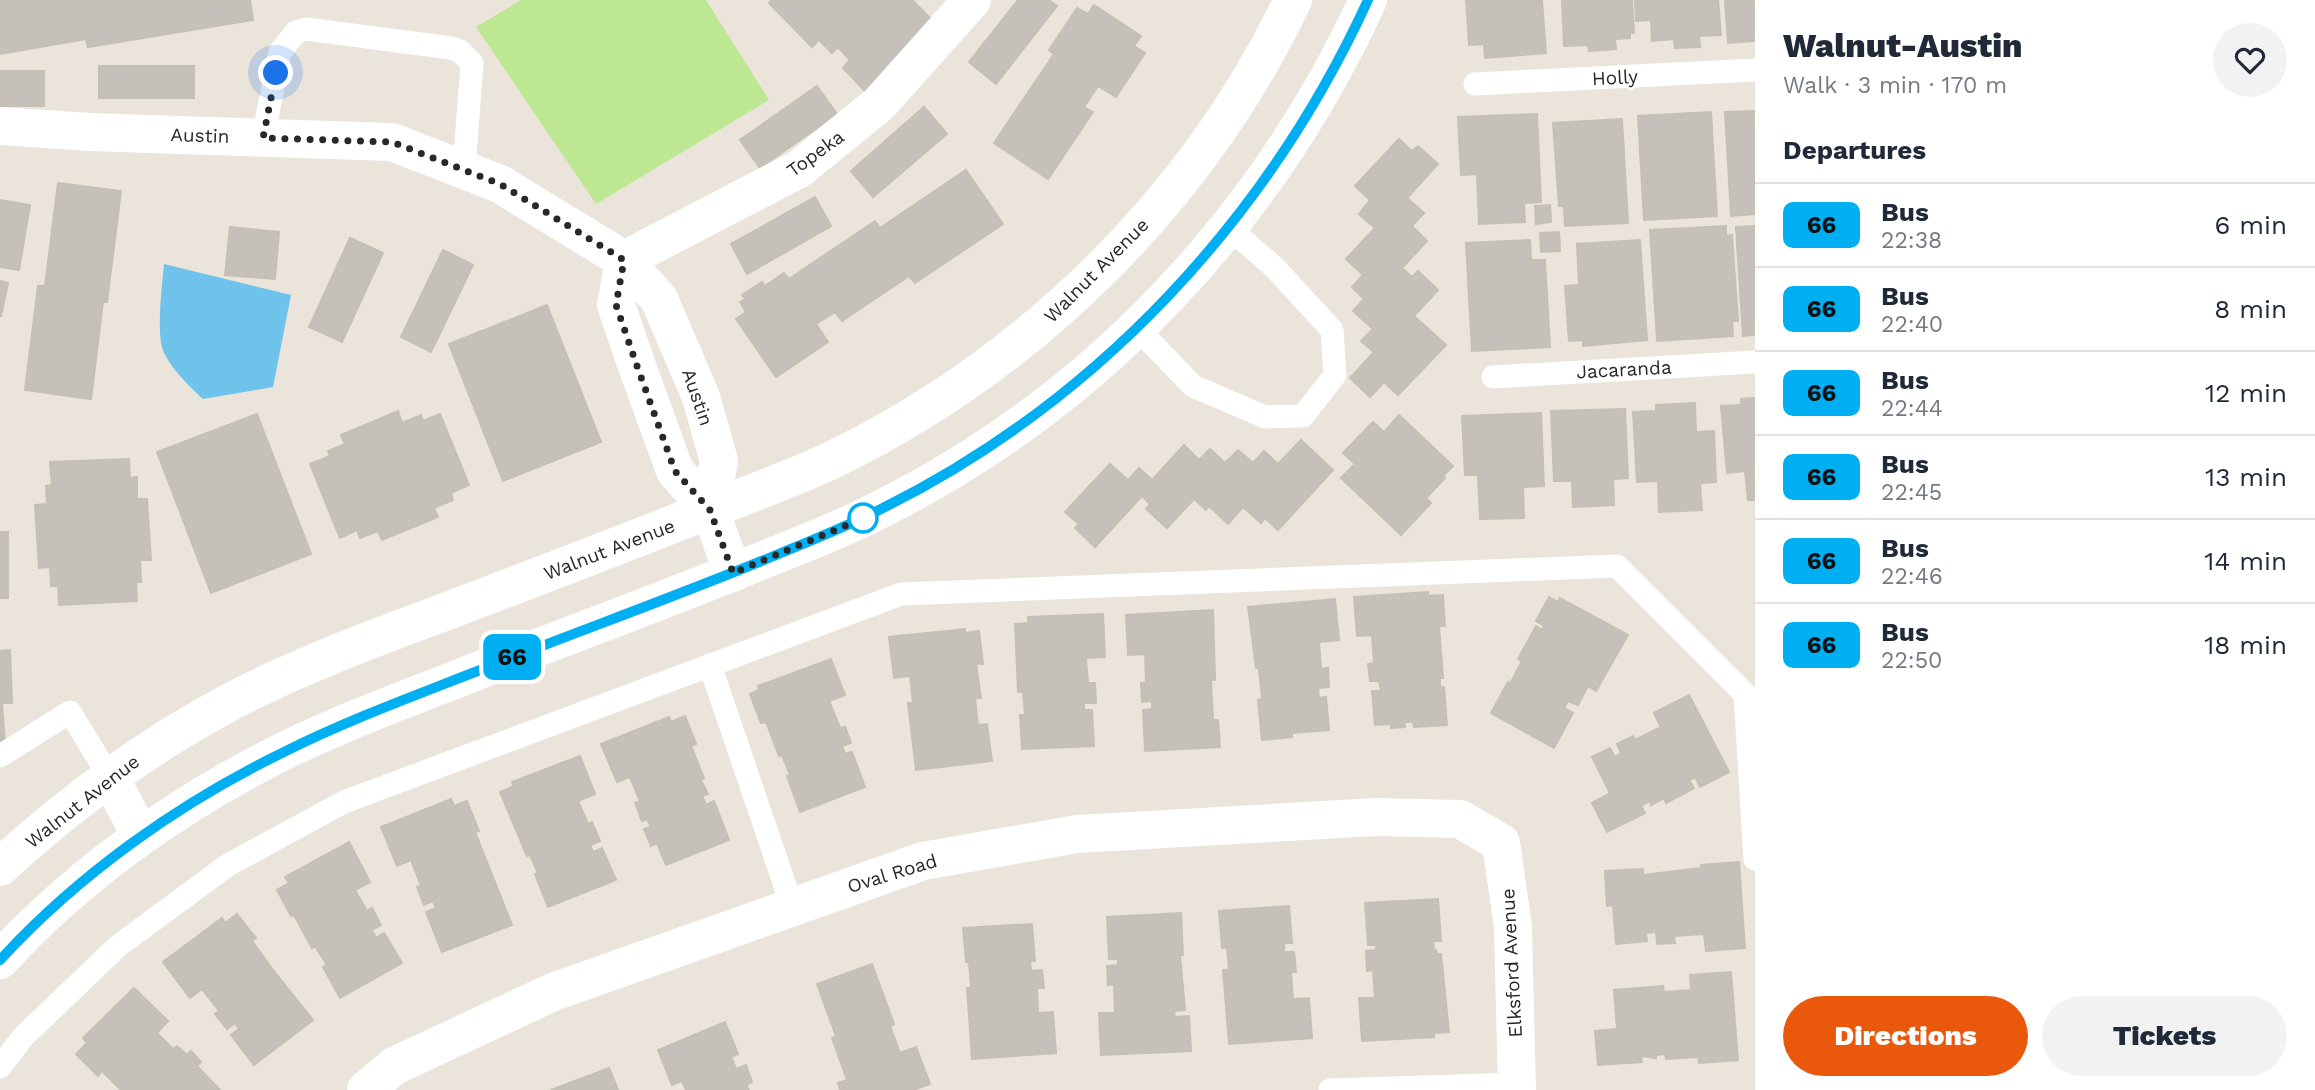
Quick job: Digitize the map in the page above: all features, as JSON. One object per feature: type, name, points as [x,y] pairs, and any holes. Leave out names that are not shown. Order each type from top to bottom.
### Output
[{"type":"main road","name":"Topeka","points":[[624,260],[799,169],[879,104],[972,0]]},
{"type":"main road","name":"Walnut Avenue","points":[[0,867],[109,776],[208,714],[308,666],[826,463],[923,410],[993,362],[1058,310],[1120,250],[1193,164],[1234,106],[1272,43],[1293,0]]},
{"type":"main road","points":[[0,960],[65,897],[141,836],[248,770],[321,734],[404,699],[733,573],[853,523],[956,469],[1068,390],[1167,298],[1228,228],[1273,169],[1320,93],[1368,0]]},
{"type":"main road","name":"Austin","points":[[0,126],[90,132],[392,142],[500,184],[624,260]]},
{"type":"main road","points":[[624,260],[616,305],[632,354],[675,471],[710,510],[733,573]]},
{"type":"main road","points":[[109,776],[141,836]]},
{"type":"main road","name":"Oval Road","points":[[366,1090],[394,1066],[553,992],[923,861],[1077,834],[1376,817],[1460,819]]},
{"type":"main road","name":"Elksford Avenue","points":[[1460,819],[1501,844],[1513,927],[1517,1087]]},
{"type":"lane","points":[[263,138],[280,52],[296,32],[306,29],[451,48],[460,51],[472,63],[464,169]]},
{"type":"lane","name":"Holly","points":[[1475,84],[1755,70]]},
{"type":"lane","points":[[1137,328],[1193,386],[1265,417],[1303,416],[1335,375],[1332,330],[1274,267],[1228,228]]},
{"type":"lane","name":"Jacaranda","points":[[1493,377],[1755,362]]},
{"type":"lane","points":[[0,1067],[23,1037],[118,946],[228,865],[344,802],[901,594],[1617,566],[1745,694],[1755,859]]},
{"type":"lane","points":[[710,666],[792,906]]},
{"type":"lane","points":[[0,756],[70,712],[109,776]]},
{"type":"lane","points":[[1331,1090],[1517,1087]]},
{"type":"green space","points":[[521,0],[706,0],[769,100],[596,204],[476,27]]},
{"type":"water","points":[[164,264],[291,295],[273,387],[203,399],[180,375],[162,347],[160,306]]},
{"type":"building","points":[[0,0],[250,0],[253,20],[88,47],[86,39],[0,54]]},
{"type":"building","points":[[772,0],[912,0],[935,23],[865,91],[843,68],[850,60],[838,47],[832,53],[819,40],[812,47],[769,3]]},
{"type":"building","points":[[1018,0],[1049,0],[1057,6],[996,84],[969,62]]},
{"type":"building","points":[[1466,0],[1542,0],[1546,53],[1485,58],[1484,44],[1469,45]]},
{"type":"building","points":[[1562,0],[1632,0],[1634,33],[1630,33],[1630,38],[1615,39],[1616,49],[1589,51],[1588,45],[1564,46]]},
{"type":"building","points":[[1635,0],[1718,0],[1721,35],[1699,36],[1700,47],[1675,48],[1674,39],[1652,41],[1651,20],[1636,21]]},
{"type":"building","points":[[1725,0],[1755,0],[1755,41],[1728,43]]},
{"type":"building","points":[[1094,5],[1141,36],[1134,46],[1145,53],[1116,97],[1098,86],[1084,107],[1093,112],[1048,179],[994,143],[1054,54],[1049,50],[1077,8],[1088,14]]},
{"type":"building","points":[[99,66],[194,66],[194,98],[99,98]]},
{"type":"building","points":[[0,71],[44,71],[44,106],[0,106]]},
{"type":"building","points":[[817,86],[837,114],[760,168],[740,140]]},
{"type":"building","points":[[924,107],[947,134],[873,197],[851,171]]},
{"type":"building","points":[[1755,111],[1755,214],[1731,216],[1725,112]]},
{"type":"building","points":[[1711,112],[1717,216],[1644,220],[1638,116]]},
{"type":"building","points":[[1537,114],[1541,202],[1524,203],[1525,222],[1479,224],[1477,174],[1461,175],[1458,117]]},
{"type":"building","points":[[1622,119],[1628,223],[1565,226],[1564,206],[1559,206],[1553,123]]},
{"type":"building","points":[[1399,139],[1412,151],[1418,146],[1438,164],[1407,198],[1424,213],[1412,226],[1427,241],[1402,268],[1412,277],[1418,271],[1438,290],[1414,316],[1446,345],[1398,395],[1384,382],[1370,397],[1350,378],[1374,352],[1361,341],[1373,329],[1353,311],[1364,299],[1352,287],[1363,275],[1346,259],[1375,228],[1359,214],[1370,200],[1355,186]]},
{"type":"building","points":[[966,170],[1003,224],[915,283],[909,276],[842,321],[835,312],[816,324],[828,342],[776,377],[736,319],[746,312],[740,302],[745,299],[742,295],[762,282],[765,286],[784,273],[789,279],[875,221],[880,228]]},
{"type":"building","points":[[58,183],[121,191],[91,399],[25,390],[38,286],[45,286]]},
{"type":"building","points":[[815,197],[831,226],[747,274],[731,244]]},
{"type":"building","points":[[0,200],[30,205],[19,270],[0,267]]},
{"type":"building","points":[[1550,205],[1551,222],[1536,224],[1535,206]]},
{"type":"building","points":[[1726,226],[1726,236],[1732,235],[1738,321],[1732,321],[1733,336],[1657,341],[1650,230]]},
{"type":"building","points":[[1755,226],[1755,335],[1743,336],[1736,227]]},
{"type":"building","points":[[230,227],[279,232],[275,279],[225,275]]},
{"type":"building","points":[[1559,232],[1560,251],[1541,252],[1540,233]]},
{"type":"building","points":[[350,238],[383,253],[342,342],[309,327]]},
{"type":"building","points":[[1530,240],[1531,260],[1545,260],[1550,347],[1472,351],[1466,243]]},
{"type":"building","points":[[1640,240],[1647,340],[1583,346],[1583,340],[1569,341],[1565,286],[1579,285],[1577,244]]},
{"type":"building","points":[[443,250],[473,265],[431,352],[401,337]]},
{"type":"building","points":[[0,281],[8,283],[1,316],[0,316]]},
{"type":"building","points":[[547,305],[601,442],[503,481],[449,344]]},
{"type":"building","points":[[1755,398],[1755,500],[1748,500],[1745,471],[1727,473],[1721,406],[1741,405],[1741,399]]},
{"type":"building","points":[[1695,403],[1696,432],[1714,431],[1716,482],[1700,483],[1702,510],[1659,512],[1658,481],[1637,482],[1633,412],[1656,411],[1656,405]]},
{"type":"building","points":[[1625,409],[1628,478],[1613,479],[1614,505],[1573,507],[1572,481],[1554,481],[1551,411]]},
{"type":"building","points":[[398,411],[402,423],[421,415],[423,421],[440,414],[469,485],[451,493],[453,500],[434,508],[438,517],[382,540],[378,531],[360,538],[357,530],[340,538],[310,464],[330,456],[328,451],[345,444],[341,435]]},
{"type":"building","points":[[1541,413],[1544,486],[1523,487],[1524,518],[1480,519],[1478,475],[1465,475],[1462,416]]},
{"type":"building","points":[[257,414],[311,554],[211,593],[157,452]]},
{"type":"building","points":[[1399,415],[1453,466],[1426,498],[1431,503],[1401,535],[1341,478],[1355,464],[1343,453],[1373,422],[1384,432]]},
{"type":"building","points":[[1301,440],[1333,470],[1278,530],[1265,518],[1261,523],[1243,507],[1228,524],[1209,506],[1206,510],[1194,499],[1167,528],[1146,509],[1150,504],[1142,496],[1095,547],[1075,528],[1079,524],[1065,512],[1110,464],[1128,480],[1139,468],[1152,480],[1184,445],[1199,460],[1210,449],[1225,463],[1238,450],[1253,463],[1264,451],[1278,464]]},
{"type":"building","points":[[129,459],[130,478],[137,477],[137,499],[147,499],[151,560],[140,560],[141,582],[136,582],[137,601],[59,605],[58,586],[51,586],[50,567],[39,568],[35,505],[47,504],[46,486],[52,485],[50,462]]},
{"type":"building","points":[[0,532],[8,532],[8,598],[0,598]]},
{"type":"building","points":[[1428,592],[1428,596],[1443,595],[1445,626],[1439,626],[1443,678],[1440,678],[1440,687],[1444,687],[1447,725],[1414,727],[1413,722],[1404,722],[1405,727],[1391,728],[1391,724],[1375,725],[1372,691],[1381,691],[1379,681],[1370,681],[1368,664],[1374,663],[1372,635],[1357,636],[1354,597]]},
{"type":"building","points":[[1549,597],[1558,602],[1560,598],[1628,635],[1596,691],[1588,686],[1578,705],[1568,701],[1564,708],[1573,713],[1554,748],[1491,713],[1522,661],[1518,659],[1536,626],[1542,630],[1544,626],[1536,621]]},
{"type":"building","points":[[1335,599],[1339,640],[1319,642],[1321,669],[1328,668],[1329,687],[1318,688],[1319,698],[1326,697],[1329,730],[1292,733],[1292,737],[1262,740],[1258,700],[1262,699],[1259,668],[1256,668],[1248,607]]},
{"type":"building","points":[[1213,610],[1213,720],[1218,720],[1220,747],[1145,751],[1143,710],[1152,709],[1152,701],[1142,702],[1141,683],[1146,682],[1145,654],[1128,655],[1126,615]]},
{"type":"building","points":[[1103,614],[1105,657],[1086,658],[1088,683],[1095,683],[1096,703],[1084,703],[1084,710],[1092,710],[1094,746],[1022,749],[1020,715],[1025,715],[1023,692],[1018,692],[1015,624],[1028,623],[1028,617]]},
{"type":"building","points":[[965,629],[965,633],[979,631],[983,664],[976,664],[981,698],[975,698],[978,725],[987,724],[992,761],[916,770],[908,703],[913,703],[910,676],[894,678],[889,637]]},
{"type":"building","points":[[10,650],[12,703],[2,703],[5,743],[0,743],[0,651]]},
{"type":"building","points":[[831,659],[845,695],[829,701],[840,728],[845,727],[851,743],[842,746],[845,754],[852,752],[865,787],[800,812],[782,755],[779,756],[766,722],[761,723],[750,694],[759,690],[758,686]]},
{"type":"building","points":[[1689,695],[1729,772],[1700,787],[1695,777],[1689,780],[1694,788],[1666,803],[1664,798],[1651,805],[1650,801],[1641,806],[1645,813],[1607,832],[1592,803],[1610,793],[1592,757],[1610,748],[1615,757],[1621,753],[1617,744],[1633,736],[1635,740],[1661,727],[1654,713]]},
{"type":"building","points":[[685,716],[696,744],[691,746],[704,778],[701,780],[708,794],[702,796],[706,805],[714,801],[729,840],[666,865],[657,843],[651,846],[644,829],[651,827],[647,819],[642,821],[635,803],[640,801],[630,777],[617,782],[601,744],[669,717],[671,722]]},
{"type":"building","points":[[580,756],[595,794],[578,801],[588,824],[592,822],[600,841],[590,845],[593,852],[602,848],[616,880],[548,907],[535,874],[538,873],[530,855],[527,856],[500,792],[514,786],[512,782]]},
{"type":"building","points":[[451,799],[454,806],[467,801],[479,831],[475,832],[512,925],[442,952],[426,912],[436,908],[433,901],[424,905],[417,887],[421,886],[411,860],[397,866],[381,827]]},
{"type":"building","points":[[349,842],[370,882],[355,890],[367,911],[372,908],[381,925],[372,930],[376,938],[384,933],[402,963],[340,998],[323,967],[327,965],[315,946],[312,948],[277,890],[289,883],[285,877]]},
{"type":"building","points":[[1739,862],[1745,948],[1706,951],[1704,934],[1674,936],[1675,943],[1657,944],[1656,932],[1646,933],[1647,941],[1616,944],[1613,905],[1607,906],[1605,871],[1643,869],[1643,875],[1701,868],[1701,865]]},
{"type":"building","points":[[1438,899],[1441,941],[1433,941],[1434,950],[1441,954],[1449,1032],[1434,1033],[1434,1037],[1362,1041],[1359,998],[1375,998],[1373,970],[1367,971],[1366,951],[1376,950],[1376,945],[1368,945],[1365,903]]},
{"type":"building","points":[[1289,906],[1292,943],[1284,943],[1284,952],[1294,952],[1296,972],[1291,972],[1293,999],[1309,998],[1312,1038],[1229,1044],[1223,970],[1229,970],[1227,947],[1222,948],[1219,911]]},
{"type":"building","points":[[1181,913],[1183,955],[1180,955],[1185,1010],[1174,1011],[1175,1017],[1189,1016],[1191,1051],[1101,1055],[1099,1013],[1115,1013],[1114,984],[1108,985],[1107,966],[1118,965],[1118,959],[1109,959],[1107,917]]},
{"type":"building","points":[[237,914],[256,938],[252,941],[313,1020],[254,1065],[231,1035],[239,1029],[235,1023],[227,1029],[215,1014],[219,1011],[202,989],[190,998],[163,962],[222,918],[225,923]]},
{"type":"building","points":[[1032,924],[1035,961],[1030,962],[1031,971],[1042,970],[1044,988],[1037,988],[1038,1013],[1053,1012],[1056,1053],[972,1059],[967,988],[971,988],[963,928]]},
{"type":"building","points":[[872,964],[894,1024],[890,1026],[900,1053],[916,1047],[930,1084],[913,1090],[840,1090],[838,1083],[847,1080],[832,1038],[836,1036],[817,984]]},
{"type":"building","points":[[1731,972],[1738,1060],[1699,1063],[1698,1057],[1666,1059],[1665,1054],[1656,1055],[1656,1058],[1641,1056],[1642,1062],[1598,1065],[1595,1031],[1617,1029],[1614,990],[1663,986],[1664,992],[1691,990],[1690,975]]},
{"type":"building","points":[[134,988],[168,1021],[157,1033],[173,1049],[177,1046],[187,1055],[191,1051],[201,1062],[197,1066],[220,1090],[121,1090],[102,1071],[98,1076],[76,1054],[87,1043],[83,1038]]},
{"type":"building","points":[[725,1022],[738,1054],[731,1057],[736,1069],[746,1065],[752,1082],[746,1085],[749,1090],[686,1090],[682,1081],[672,1085],[658,1050]]},
{"type":"building","points":[[609,1068],[618,1090],[551,1090]]},
{"type":"bus line","name":"66","points":[[0,960],[65,897],[141,836],[212,791],[282,752],[404,699],[733,573],[853,523],[956,469],[1008,435],[1108,356],[1167,298],[1228,228],[1273,169],[1295,134],[1338,61],[1368,0]]},
{"type":"route","points":[[276,73],[263,138],[392,142],[500,184],[624,260],[616,305],[637,366],[675,471],[710,510],[733,573],[866,517],[863,518]]}]
